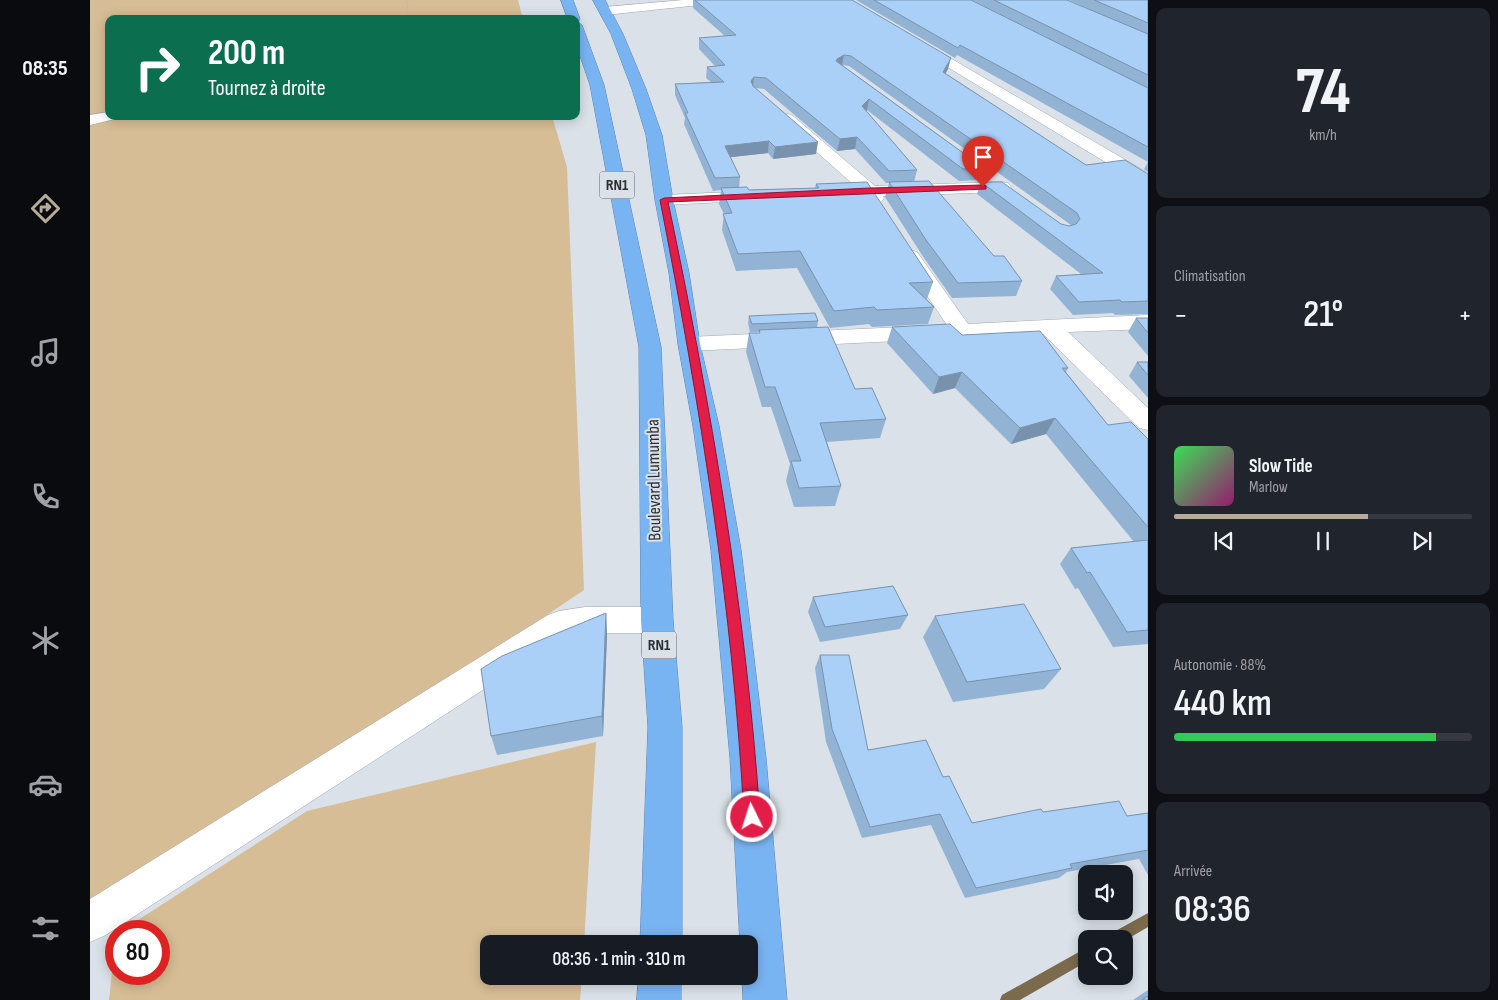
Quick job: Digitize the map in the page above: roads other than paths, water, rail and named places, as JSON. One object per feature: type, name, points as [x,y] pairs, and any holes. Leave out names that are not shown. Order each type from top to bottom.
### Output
[{"type":"highway","name":"Boulevard Lumumba","points":[[567,0],[572,15]]},
{"type":"highway","name":"RN1","points":[[602,5],[639,90],[654,135],[664,200],[706,426],[726,550],[748,758],[765,1000]]},
{"type":"highway","name":"Boulevard Lumumba","points":[[580,37],[597,86],[650,346],[657,620],[665,727],[661,935]]},
{"type":"highway","points":[[659,1000],[660,985]]},
{"type":"street","points":[[602,5],[719,0]]},
{"type":"street","points":[[903,35],[1148,180]]},
{"type":"street","points":[[773,106],[870,190],[886,215]]},
{"type":"street","points":[[90,120],[105,117]]},
{"type":"street","points":[[978,169],[1017,198]]},
{"type":"street","points":[[821,193],[1002,187]]},
{"type":"street","points":[[664,200],[774,195]]},
{"type":"street","points":[[900,240],[962,330]]},
{"type":"street","points":[[690,344],[1148,322]]},
{"type":"street","points":[[1048,326],[1148,422]]},
{"type":"street","points":[[90,922],[559,624],[585,620],[657,620]]},
{"type":"waterway","points":[[1131,930],[1148,920]]},
{"type":"waterway","points":[[1007,1000],[1078,960]]}]
